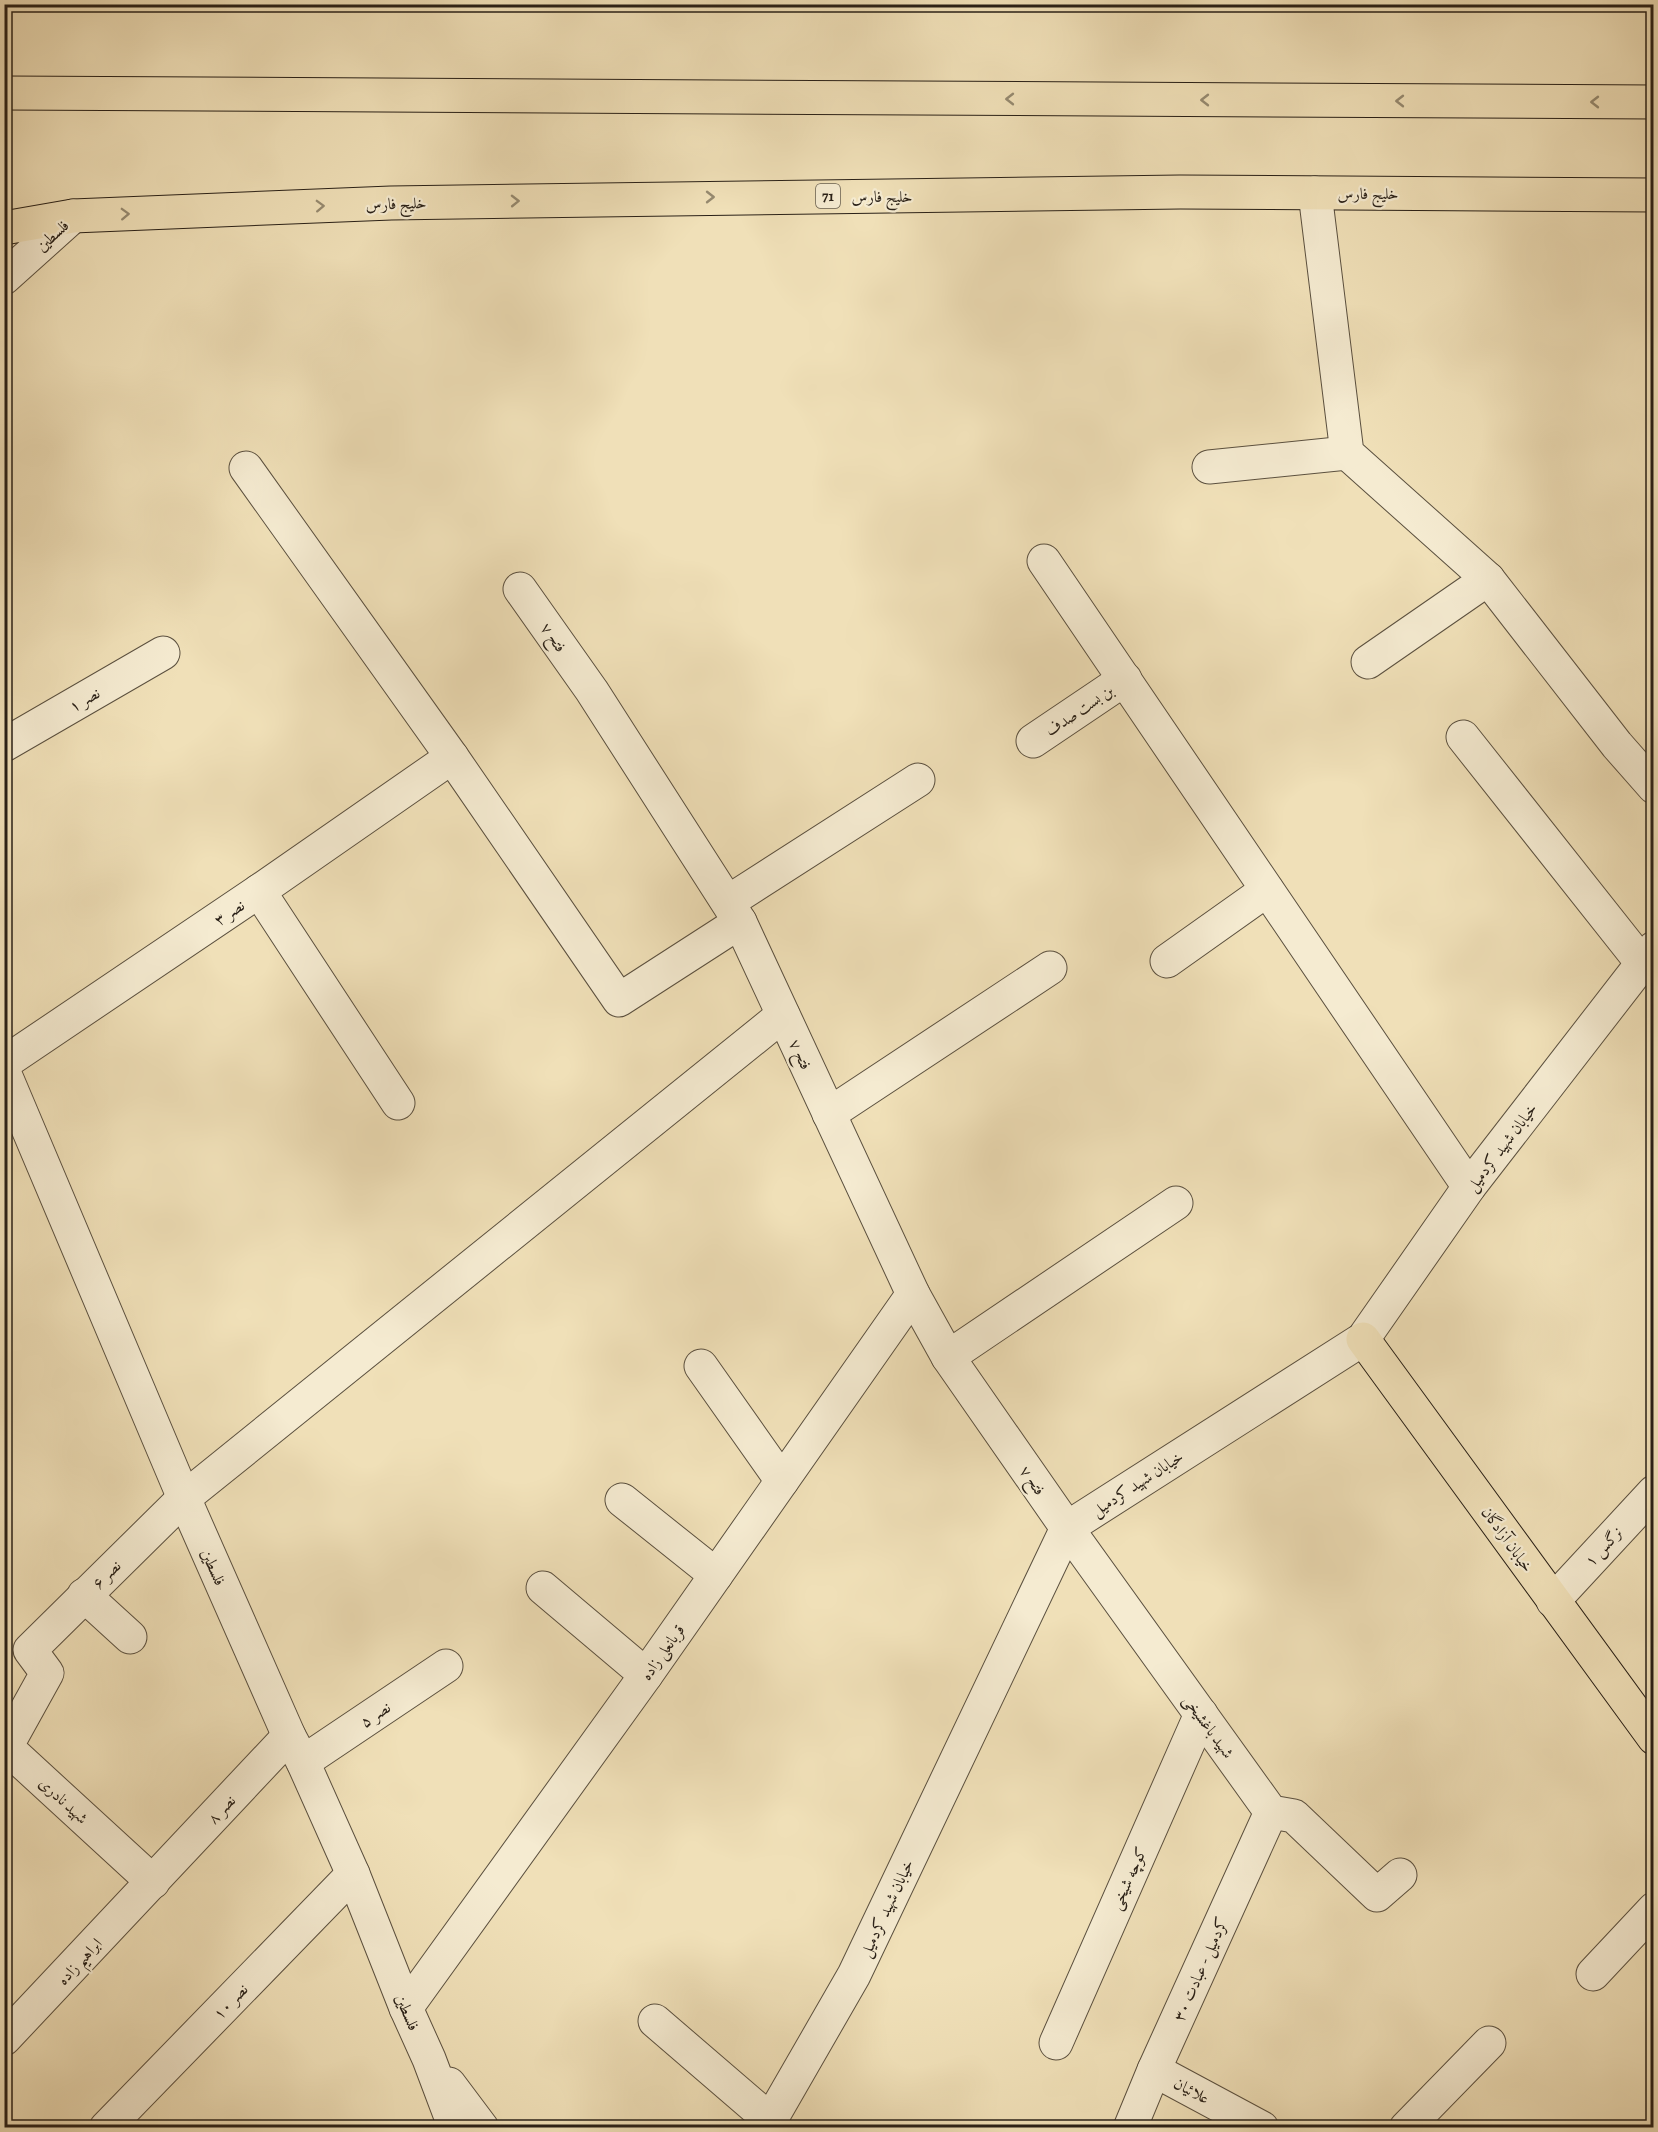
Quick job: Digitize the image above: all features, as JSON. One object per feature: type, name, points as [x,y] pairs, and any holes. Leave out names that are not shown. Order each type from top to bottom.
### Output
[{"type":"main road","points":[[4,102],[72,92]]},
{"type":"main road","points":[[4,93],[1653,102]]},
{"type":"main road","name":"خلیج فارس","points":[[4,228],[73,216],[460,202],[1180,192],[1653,195]]},
{"type":"main road","points":[[4,215],[73,216]]},
{"type":"main road","name":"خیابان آزادگان","points":[[1363,1339],[1653,1738]]},
{"type":"street","points":[[1315,193],[1347,453],[1488,579],[1653,787]]},
{"type":"street","name":"فلسطین","points":[[4,278],[73,216]]},
{"type":"street","points":[[1209,467],[1347,453]]},
{"type":"street","points":[[246,468],[452,757],[619,1000],[734,912],[918,780]]},
{"type":"street","points":[[1044,561],[1469,1187]]},
{"type":"street","points":[[1368,662],[1488,579]]},
{"type":"street","name":"فتح ۷","points":[[520,589],[592,691],[734,912],[913,1294],[948,1357],[1067,1528]]},
{"type":"street","name":"نصر ۱","points":[[4,745],[163,653]]},
{"type":"street","name":"بن بست صدف","points":[[1033,741],[1125,679]]},
{"type":"street","points":[[1463,737],[1648,956]]},
{"type":"street","name":"نصر ۳","points":[[4,1063],[452,757]]},
{"type":"street","points":[[1167,961],[1267,890]]},
{"type":"street","points":[[259,891],[398,1103]]},
{"type":"street","name":"خیابان شهید کردمیل","points":[[768,2124],[854,1975],[1067,1528],[1363,1339],[1469,1187],[1648,956]]},
{"type":"street","points":[[829,1114],[1050,968]]},
{"type":"street","name":"نصر ۶","points":[[30,1650],[184,1498],[783,1014]]},
{"type":"street","name":"فلسطین","points":[[4,1072],[184,1498],[353,1874],[406,2008],[429,2059]]},
{"type":"street","points":[[948,1357],[1176,1203]]},
{"type":"street","name":"قربانعلی زاده","points":[[406,2008],[646,1675],[913,1294]]},
{"type":"street","points":[[701,1366],[782,1481]]},
{"type":"street","name":"نرگس ۱","points":[[1552,1601],[1653,1492]]},
{"type":"street","points":[[622,1500],[716,1575]]},
{"type":"street","name":"شهید باغشیخی","points":[[1067,1528],[1271,1812]]},
{"type":"street","points":[[543,1588],[646,1675]]},
{"type":"street","points":[[84,1595],[130,1637]]},
{"type":"street","name":"شهید نادری","points":[[30,1650],[47,1673],[6,1747],[153,1882]]},
{"type":"street","name":"نصر ۵","points":[[296,1749],[446,1666]]},
{"type":"street","name":"کوچه شیخی","points":[[1056,2043],[1201,1714]]},
{"type":"street","name":"نصر ۸","points":[[153,1882],[296,1749]]},
{"type":"street","points":[[1271,1812],[1294,1816],[1388,1885]]},
{"type":"street","name":"کردمیل - عبادت ۳۰","points":[[1130,2127],[1271,1812]]},
{"type":"street","name":"نصر ۱۰","points":[[106,2127],[353,1874]]},
{"type":"street","name":"ابراهیم زاده","points":[[4,2039],[153,1882]]},
{"type":"street","points":[[1593,1974],[1653,1909]]},
{"type":"street","points":[[656,2021],[768,2124]]},
{"type":"street","points":[[1406,2127],[1489,2043]]},
{"type":"street","points":[[429,2059],[455,2127]]},
{"type":"street","points":[[429,2059],[482,2127]]},
{"type":"street","name":"علائیان","points":[[1154,2070],[1262,2127]]}]
